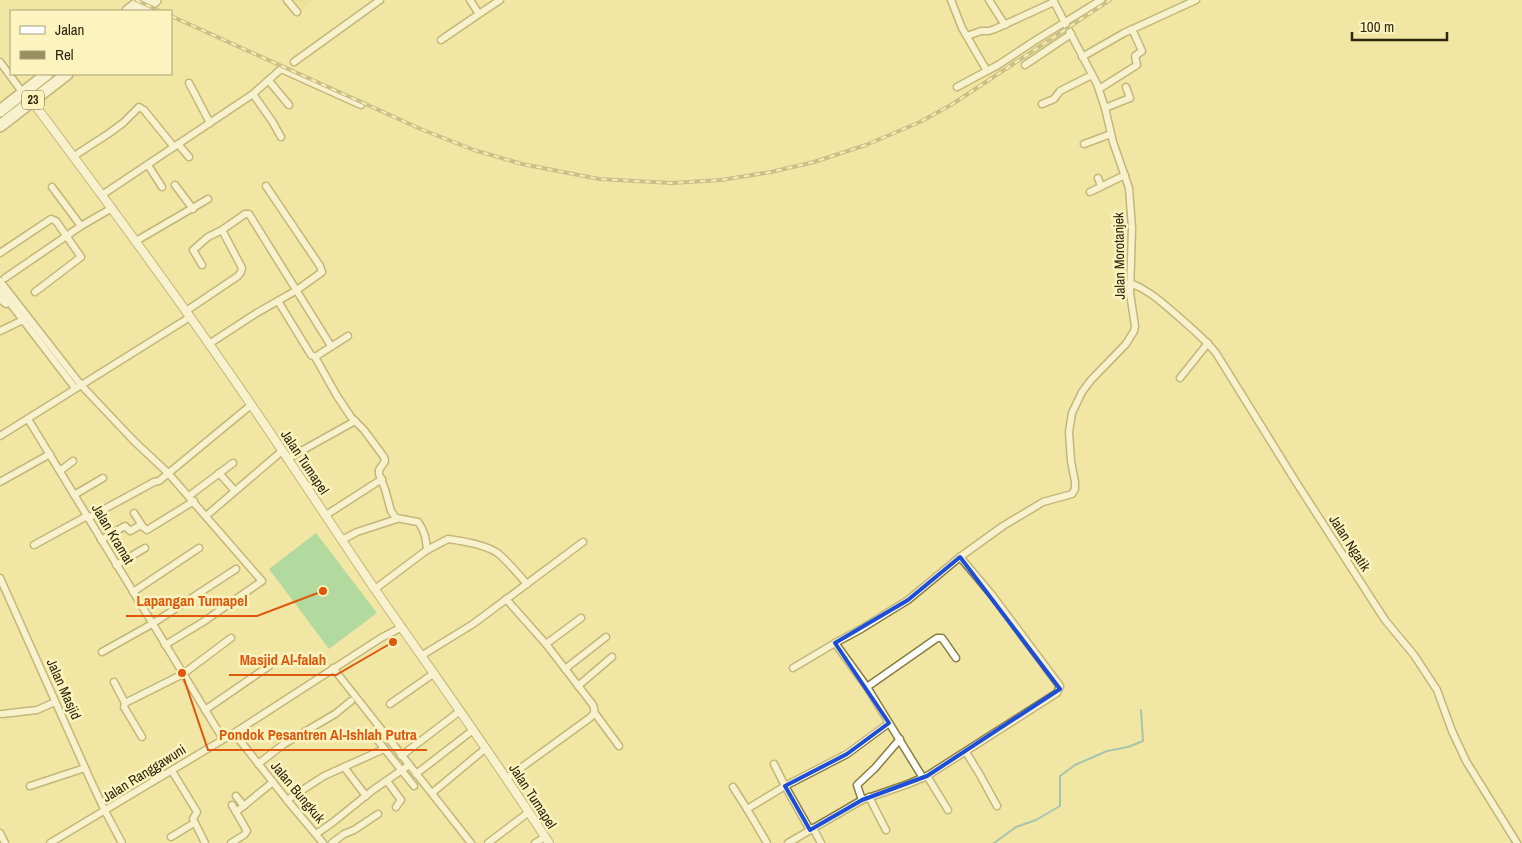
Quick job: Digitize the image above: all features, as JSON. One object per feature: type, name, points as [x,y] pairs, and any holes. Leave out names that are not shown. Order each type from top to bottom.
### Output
[{"type":"highway","points":[[129,10],[143,0]]},
{"type":"highway","points":[[143,10],[155,0]]},
{"type":"highway","name":"23","points":[[0,126],[46,75]]},
{"type":"highway","name":"23","points":[[0,111],[65,75]]},
{"type":"street","points":[[287,0],[298,12]]},
{"type":"street","points":[[470,0],[479,14]]},
{"type":"street","points":[[441,40],[500,0]]},
{"type":"street","points":[[951,0],[962,28],[986,71]]},
{"type":"street","points":[[989,0],[1005,25]]},
{"type":"street","points":[[957,87],[1080,14],[1100,0]]},
{"type":"street","points":[[1082,56],[1131,29],[1196,0]]},
{"type":"street","points":[[294,62],[377,1]]},
{"type":"street","points":[[967,36],[981,30],[990,31],[1005,25],[1053,1]]},
{"type":"street","name":"Jalan Morotanjek","points":[[960,557],[1021,514],[1042,502],[1072,494],[1076,489],[1069,432],[1072,412],[1091,380],[1126,344],[1135,326],[1130,293],[1132,222],[1126,174],[1117,154],[1099,89],[1053,1]]},
{"type":"street","points":[[1099,89],[1137,65],[1135,56],[1142,51],[1131,29]]},
{"type":"street","points":[[1025,65],[1071,34]]},
{"type":"street","points":[[0,62],[27,97]]},
{"type":"street","points":[[102,195],[253,94],[281,70],[361,104]]},
{"type":"street","points":[[1042,104],[1092,75]]},
{"type":"street","points":[[269,81],[288,106]]},
{"type":"street","points":[[189,83],[210,123]]},
{"type":"street","points":[[1105,108],[1130,98],[1126,87]]},
{"type":"street","points":[[253,94],[282,137]]},
{"type":"street","name":"Jalan Tumapel","points":[[27,97],[74,156],[209,344],[433,674],[474,730],[547,840]]},
{"type":"street","points":[[74,156],[123,123],[140,107],[189,157]]},
{"type":"street","points":[[1084,144],[1111,134]]},
{"type":"street","points":[[148,165],[162,187]]},
{"type":"street","points":[[1090,192],[1126,174]]},
{"type":"street","points":[[1098,178],[1101,186]]},
{"type":"street","points":[[175,185],[193,209]]},
{"type":"street","points":[[209,344],[321,274],[322,270],[266,186]]},
{"type":"street","points":[[52,187],[81,226]]},
{"type":"street","points":[[136,241],[208,199]]},
{"type":"street","points":[[112,208],[81,226],[3,279],[12,301],[23,320],[78,387],[168,472],[262,581],[203,622],[164,644]]},
{"type":"street","points":[[202,265],[193,250],[208,237],[245,214],[251,216],[331,346]]},
{"type":"street","points":[[0,253],[51,219],[56,221],[81,255],[80,258],[35,292]]},
{"type":"street","points":[[0,436],[188,314],[238,276],[242,272],[242,268],[222,230]]},
{"type":"street","name":"Jalan Ngatik","points":[[1130,283],[1155,296],[1208,343],[1385,620],[1414,655],[1437,690],[1466,761],[1517,843]]},
{"type":"street","points":[[0,290],[12,301],[78,387]]},
{"type":"street","points":[[0,299],[4,304],[12,301]]},
{"type":"street","points":[[278,301],[311,355],[315,357],[337,396],[384,456],[385,461],[379,470],[391,510],[397,519]]},
{"type":"street","points":[[0,331],[23,320]]},
{"type":"street","points":[[315,357],[348,336]]},
{"type":"street","points":[[1180,378],[1208,343]]},
{"type":"street","points":[[34,545],[161,479],[251,405]]},
{"type":"street","name":"Jalan Kramat","points":[[28,419],[223,739]]},
{"type":"street","points":[[287,458],[355,421]]},
{"type":"street","points":[[206,516],[282,451]]},
{"type":"street","points":[[0,482],[50,454]]},
{"type":"street","points":[[60,471],[73,461]]},
{"type":"street","points":[[134,513],[144,529],[148,530],[180,510],[219,473],[233,463]]},
{"type":"street","points":[[219,473],[236,491]]},
{"type":"street","points":[[74,495],[103,478]]},
{"type":"street","points":[[326,516],[382,479]]},
{"type":"street","points":[[342,540],[357,532],[397,519],[418,522],[424,531],[427,550]]},
{"type":"street","points":[[101,540],[125,526],[130,531],[142,525]]},
{"type":"street","points":[[375,589],[427,550],[448,539],[486,547],[498,553],[527,584]]},
{"type":"street","points":[[421,656],[473,624],[583,542]]},
{"type":"street","points":[[116,565],[145,548]]},
{"type":"street","points":[[133,592],[199,548]]},
{"type":"street","points":[[788,843],[865,799],[925,777],[1057,693],[1060,686],[992,595],[960,557],[908,600],[793,668]]},
{"type":"street","points":[[102,652],[152,624],[236,569]]},
{"type":"street","name":"Jalan Masjid","points":[[0,578],[105,811],[122,843]]},
{"type":"street","points":[[506,599],[546,644],[593,705],[594,712],[619,746]]},
{"type":"street","points":[[546,644],[581,618]]},
{"type":"street","name":"Jalan Ranggawuni","points":[[50,843],[234,733],[330,670],[402,627]]},
{"type":"street","points":[[565,669],[606,637]]},
{"type":"street","points":[[125,703],[183,674],[231,638]]},
{"type":"street","points":[[867,687],[937,638],[942,638],[956,658]]},
{"type":"street","points":[[834,643],[867,687],[948,810]]},
{"type":"street","points":[[578,686],[612,658]]},
{"type":"street","points":[[205,710],[269,666]]},
{"type":"street","points":[[330,670],[401,756],[414,786]]},
{"type":"street","points":[[390,704],[433,674]]},
{"type":"street","points":[[114,682],[125,703],[124,707],[142,737]]},
{"type":"street","points":[[2,714],[36,710],[55,702]]},
{"type":"street","points":[[258,764],[284,744],[335,714],[351,702]]},
{"type":"street","points":[[401,756],[460,711]]},
{"type":"street","points":[[506,778],[594,712]]},
{"type":"street","points":[[746,809],[785,786],[847,754],[890,723]]},
{"type":"street","points":[[416,774],[474,730]]},
{"type":"street","name":"Jalan Bungkuk","points":[[234,733],[323,843]]},
{"type":"street","points":[[375,737],[384,749],[416,774],[472,843]]},
{"type":"street","points":[[886,830],[857,785],[875,768],[900,739]]},
{"type":"street","points":[[432,793],[486,748]]},
{"type":"street","points":[[287,800],[324,776],[384,749]]},
{"type":"street","points":[[966,752],[997,806]]},
{"type":"street","points":[[774,764],[785,786],[821,843]]},
{"type":"street","points":[[344,767],[366,796]]},
{"type":"street","points":[[30,786],[86,768]]},
{"type":"street","points":[[316,834],[406,768]]},
{"type":"street","points":[[172,771],[197,812],[193,818],[194,823],[205,843]]},
{"type":"street","points":[[387,781],[401,800],[401,803],[396,807]]},
{"type":"street","points":[[236,812],[273,782]]},
{"type":"street","points":[[733,787],[767,843]]},
{"type":"street","points":[[236,796],[244,806]]},
{"type":"street","points":[[231,843],[247,831],[232,805]]},
{"type":"street","points":[[488,843],[529,812]]},
{"type":"street","points":[[332,843],[378,814]]},
{"type":"street","points":[[171,837],[194,823]]},
{"type":"street","points":[[0,833],[6,843]]},
{"type":"street","points":[[535,843],[547,840]]},
{"type":"highlighted area","points":[[960,557],[1060,689],[927,776],[862,800],[810,830],[785,786],[847,754],[889,723],[835,643],[908,600]]},
{"type":"shaded area","points":[[290,0],[313,0],[300,11]]},
{"type":"green space","points":[[316,533],[377,613],[329,649],[269,569]]},
{"type":"waterway","points":[[994,843],[1016,827],[1036,820],[1060,806],[1060,776],[1075,765],[1107,751],[1128,747],[1143,741],[1141,710]]},
{"type":"railway","points":[[136,0],[158,10]]},
{"type":"railway","points":[[172,16],[423,130],[474,150],[522,164],[599,179],[672,183],[721,180],[771,172],[814,162],[866,145],[920,122],[951,105],[1110,0]]},
{"type":"place","name":"Lapangan Tumapel","points":[[323,591]]},
{"type":"place","name":"Masjid Al-falah","points":[[393,642]]},
{"type":"place","name":"Pondok Pesantren Al-Ishlah Putra","points":[[182,673]]}]
